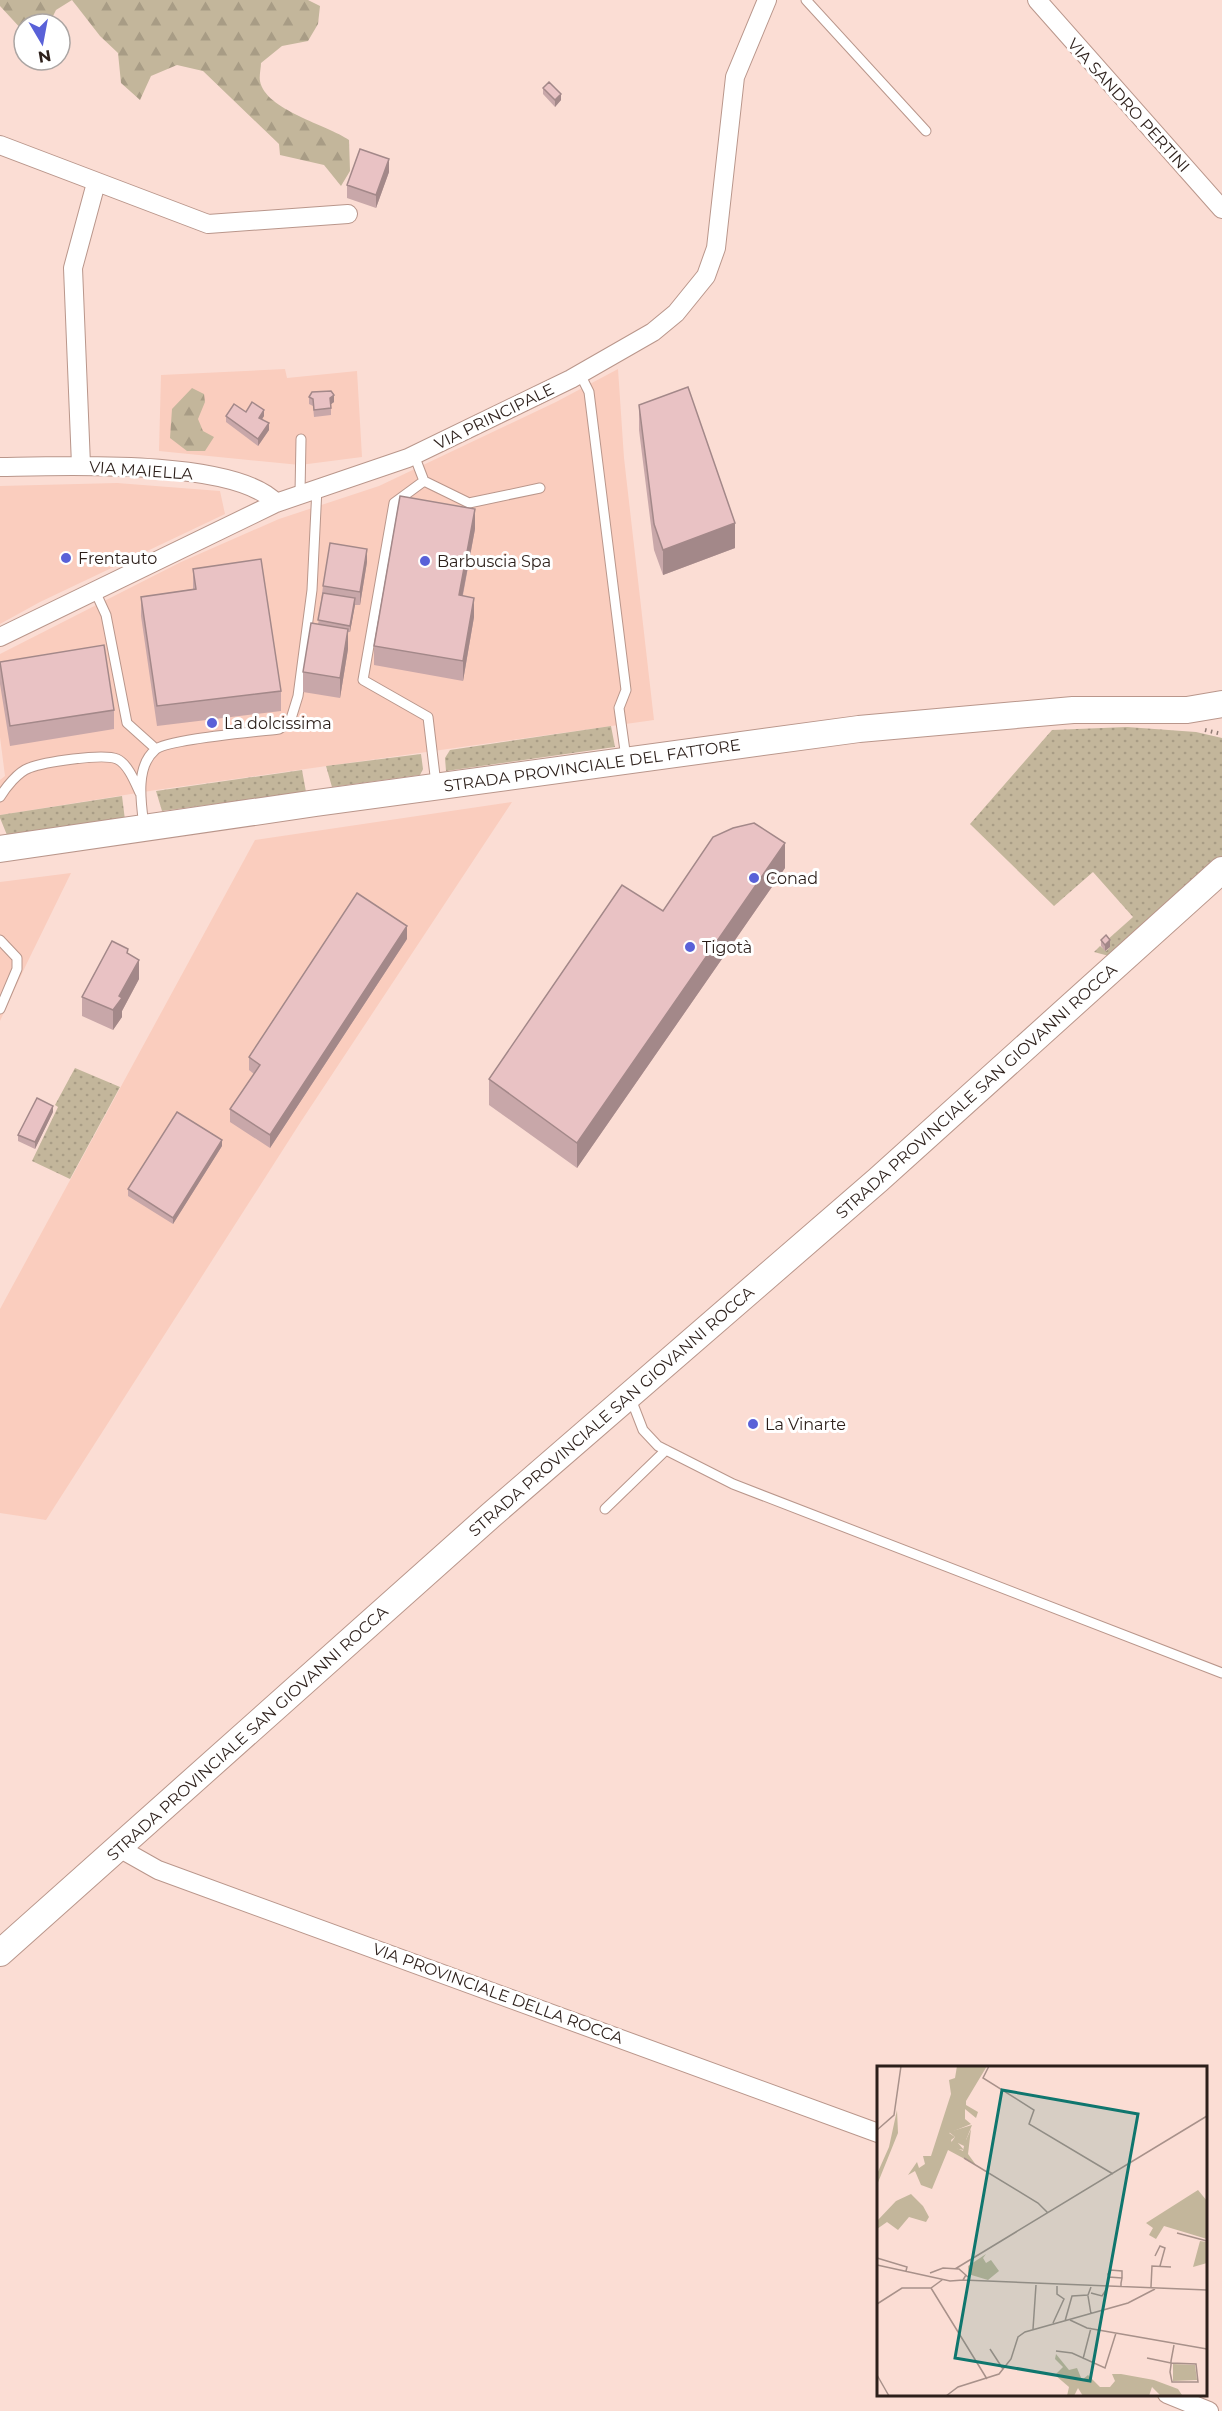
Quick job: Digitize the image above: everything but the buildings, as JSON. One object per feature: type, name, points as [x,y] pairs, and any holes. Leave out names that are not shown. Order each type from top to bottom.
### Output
[{"type":"main road","name":"STRADA PROVINCIALE DEL FATTORE","points":[[0,849],[436,786],[859,729],[1085,710],[1186,710],[1222,704]]},
{"type":"main road","name":"STRADA PROVINCIALE DEL FATTORE","points":[[1186,710],[1222,720]]},
{"type":"main road","name":"STRADA PROVINCIALE SAN GIOVANNI ROCCA","points":[[0,1953],[490,1516],[878,1180],[1222,870]]},
{"type":"street","name":"VIA PRINCIPALE","points":[[0,637],[276,503],[376,471],[414,455],[580,374],[653,332],[676,314],[706,276],[716,248],[735,77],[767,0]]},
{"type":"street","name":"VIA SANDRO PERTINI","points":[[1037,0],[1222,209]]},
{"type":"street","points":[[0,145],[208,224],[348,214]]},
{"type":"street","points":[[81,465],[73,267],[96,183]]},
{"type":"street","name":"VIA MAIELLA","points":[[0,467],[110,465],[226,477],[268,495],[276,503]]},
{"type":"street","name":"VIA PROVINCIALE DELLA ROCCA","points":[[119,1848],[158,1870],[877,2132]]},
{"type":"street","points":[[1172,2396],[1209,2411]]},
{"type":"lane","points":[[806,0],[926,131]]},
{"type":"lane","points":[[580,374],[589,392],[625,679],[626,690],[619,708],[626,760]]},
{"type":"lane","points":[[144,828],[140,793],[147,762],[156,749],[174,743],[279,729],[290,722],[298,696],[312,590],[309,491],[301,439]]},
{"type":"lane","points":[[414,455],[424,480],[469,503],[540,488]]},
{"type":"lane","points":[[424,480],[394,503],[363,680],[428,717],[436,786]]},
{"type":"lane","points":[[95,591],[106,615],[127,723],[156,749]]},
{"type":"lane","points":[[0,797],[5,788],[28,768],[99,755],[118,759],[140,793]]},
{"type":"lane","points":[[0,940],[17,958],[17,969],[0,1009]]},
{"type":"lane","points":[[630,1395],[643,1430],[666,1450],[732,1484],[1222,1673]]},
{"type":"lane","points":[[605,1509],[666,1450]]},
{"type":"shaded area","points":[[285,369],[287,378],[357,371],[362,457],[300,465],[159,451],[161,375]]},
{"type":"shaded area","points":[[618,369],[624,458],[654,720],[156,790],[0,815],[0,780],[5,776],[0,737],[0,654],[181,562],[279,519],[379,486],[556,402]]},
{"type":"shaded area","name":"Frentauto","points":[[117,483],[220,491],[225,514],[40,602],[0,624],[0,486]]},
{"type":"shaded area","points":[[512,802],[300,1123],[46,1520],[0,1513],[0,1309],[255,840]]},
{"type":"shaded area","points":[[71,873],[26,965],[0,1021],[0,882]]},
{"type":"green space","points":[[0,0],[72,0],[55,12],[12,12],[12,19],[0,6]]},
{"type":"green space","points":[[72,0],[308,0],[320,6],[318,24],[308,41],[282,46],[261,63],[260,81],[264,91],[285,108],[349,140],[350,171],[341,186],[324,165],[280,155],[279,144],[203,71],[177,65],[151,76],[140,100],[121,83],[118,53],[100,36]]},
{"type":"green space","points":[[192,388],[204,394],[205,402],[198,419],[203,431],[214,437],[205,451],[187,451],[170,438],[172,409]]},
{"type":"green space","points":[[611,726],[615,747],[446,771],[445,758],[450,750]]},
{"type":"green space","points":[[1127,727],[1196,732],[1222,738],[1222,856],[1207,873],[1109,956],[1094,952],[1100,946],[1106,951],[1110,947],[1106,941],[1133,917],[1093,872],[1054,906],[970,824],[1052,730]]},
{"type":"green space","points":[[421,754],[423,769],[420,775],[332,787],[326,766]]},
{"type":"green space","points":[[302,770],[306,792],[162,811],[156,791]]},
{"type":"green space","points":[[122,796],[125,820],[7,835],[0,818],[0,815]]},
{"type":"green space","points":[[75,1068],[120,1087],[70,1179],[32,1161],[58,1107],[55,1105]]},
{"type":"place","name":"Frentauto","points":[[66,558]]},
{"type":"place","name":"Barbuscia Spa","points":[[425,561]]},
{"type":"place","name":"La dolcissima","points":[[212,723]]},
{"type":"place","name":"Conad","points":[[754,878]]},
{"type":"place","name":"Tigotà","points":[[690,947]]},
{"type":"place","name":"La Vinarte","points":[[753,1424]]}]
